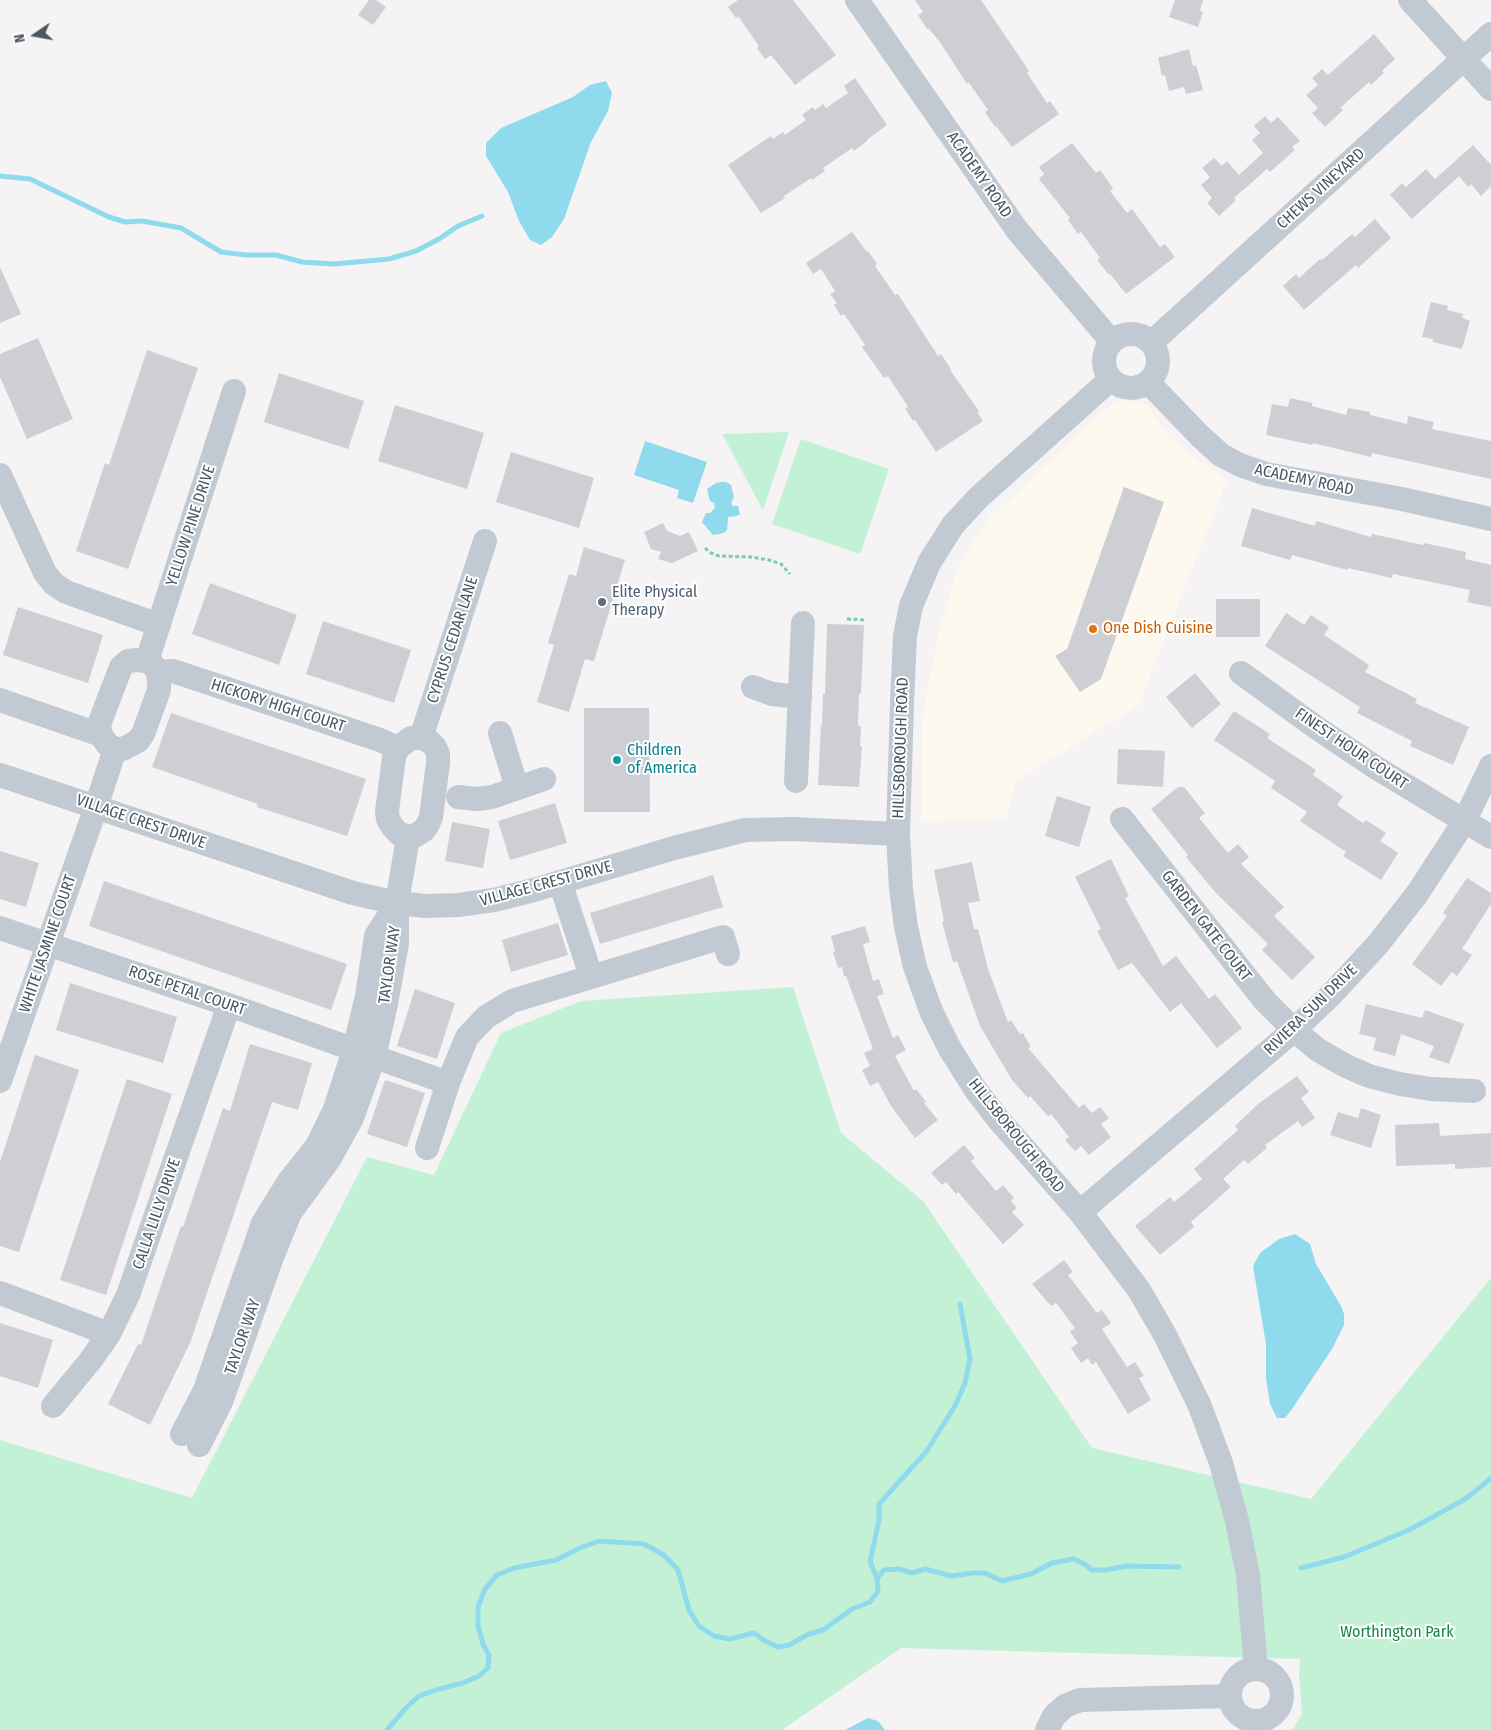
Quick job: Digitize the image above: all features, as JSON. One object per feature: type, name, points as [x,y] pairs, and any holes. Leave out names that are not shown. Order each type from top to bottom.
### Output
[{"type":"street","name":"ACADEMY ROAD","points":[[857,0],[1017,230],[1112,342]]},
{"type":"street","points":[[1410,0],[1491,89]]},
{"type":"street","name":"CHEWS VINEYARD","points":[[1151,343],[1491,34]]},
{"type":"street","points":[[1127,334],[1144,338],[1151,343],[1155,350],[1157,368],[1148,382],[1141,386],[1125,388],[1111,380],[1106,373],[1104,356],[1112,342],[1127,334]]},
{"type":"street","name":"HILLSBOROUGH ROAD","points":[[1111,380],[978,497],[953,525],[929,563],[911,606],[905,636],[898,834],[901,889],[906,927],[915,967],[931,1011],[950,1049],[975,1089],[998,1119],[1080,1212],[1138,1290],[1166,1336],[1199,1404],[1220,1462],[1237,1521],[1248,1575],[1256,1670]]},
{"type":"street","name":"ACADEMY ROAD","points":[[1148,382],[1200,436],[1222,455],[1240,465],[1266,474],[1402,499],[1491,519]]},
{"type":"street","name":"YELLOW PINE DRIVE","points":[[108,742],[123,749],[131,746],[143,734],[159,690],[159,681],[152,666],[159,625],[234,391]]},
{"type":"street","points":[[0,475],[46,573],[54,584],[66,592],[159,625]]},
{"type":"street","name":"CYPRUS CEDAR LANE","points":[[421,738],[485,541]]},
{"type":"street","points":[[796,781],[803,623]]},
{"type":"street","points":[[96,807],[108,742],[100,727],[101,719],[121,667],[128,661],[138,660],[152,666]]},
{"type":"street","name":"HICKORY HIGH COURT","points":[[152,666],[173,671],[380,740],[398,748]]},
{"type":"street","name":"FINEST HOUR COURT","points":[[1241,673],[1375,767],[1491,837]]},
{"type":"street","points":[[753,687],[772,694],[800,697]]},
{"type":"street","points":[[0,700],[108,742]]},
{"type":"street","points":[[500,733],[517,788]]},
{"type":"street","points":[[411,738],[421,738],[429,741],[435,747],[438,754],[437,772],[431,817],[428,824],[424,830],[408,837],[398,833],[388,819],[387,811],[394,757],[398,748],[411,738]]},
{"type":"street","name":"RIVIERA SUN DRIVE","points":[[1080,1212],[1294,1030],[1330,996],[1378,944],[1417,894],[1464,822],[1491,766]]},
{"type":"street","name":"VILLAGE CREST DRIVE","points":[[0,775],[353,893],[397,903],[426,906],[458,905],[494,900],[674,848],[745,830],[793,829],[898,834]]},
{"type":"street","points":[[458,797],[477,799],[492,797],[544,779]]},
{"type":"street","name":"WHITE JASMINE COURT","points":[[0,1081],[96,807]]},
{"type":"street","name":"GARDEN GATE COURT","points":[[1122,818],[1265,1001],[1294,1030],[1318,1050],[1346,1066],[1369,1076],[1400,1084],[1474,1091]]},
{"type":"street","points":[[397,903],[408,837]]},
{"type":"street","points":[[560,882],[591,976]]},
{"type":"street","name":"TAYLOR WAY","points":[[191,1439],[205,1390],[263,1223],[289,1182],[317,1146],[364,1054],[367,996],[376,936],[397,903]]},
{"type":"street","name":"ROSE PETAL COURT","points":[[0,928],[229,1005],[448,1083]]},
{"type":"street","points":[[427,1148],[448,1083],[467,1037],[486,1017],[512,1001],[723,937],[728,954]]},
{"type":"street","name":"CALLA LILLY DRIVE","points":[[53,1406],[90,1361],[109,1334],[128,1295],[229,1005]]},
{"type":"street","points":[[0,1293],[109,1334]]},
{"type":"street","points":[[1256,1670],[1266,1671],[1273,1676],[1279,1683],[1282,1694],[1277,1712],[1257,1726],[1237,1713],[1230,1696],[1233,1684],[1240,1676],[1247,1671],[1256,1670]]},
{"type":"street","points":[[1047,1730],[1054,1716],[1065,1706],[1080,1700],[1230,1696]]},
{"type":"path","points":[[704,548],[718,556],[751,557],[769,560],[781,564],[790,574]]},
{"type":"path","points":[[847,619],[865,620]]},
{"type":"shaded area","points":[[1117,400],[1147,404],[1171,440],[1227,480],[1138,706],[1016,780],[1006,818],[921,821],[923,715],[938,637],[958,566],[990,517]]},
{"type":"green space","points":[[789,432],[763,510],[722,434]]},
{"type":"green space","points":[[801,439],[889,469],[860,554],[772,524]]},
{"type":"green space","name":"Worthington Park","points":[[793,987],[841,1133],[923,1201],[1092,1448],[1311,1499],[1491,1278],[1491,1730],[1292,1730],[1302,1714],[1299,1673],[1300,1659],[901,1648],[782,1730],[0,1730],[0,1440],[192,1498],[367,1157],[434,1175],[501,1033],[581,1001]]},
{"type":"water","points":[[606,81],[612,93],[608,111],[591,142],[564,219],[552,237],[541,245],[530,240],[519,221],[508,192],[486,156],[486,143],[501,128],[573,97],[590,85]]},
{"type":"water","points":[[645,441],[707,462],[693,503],[677,498],[679,490],[634,475]]},
{"type":"water","points":[[721,482],[731,485],[734,497],[731,504],[738,506],[740,514],[728,517],[727,530],[724,533],[713,535],[702,522],[706,513],[710,513],[715,508],[714,503],[710,501],[707,489]]},
{"type":"water","points":[[1295,1234],[1310,1244],[1316,1264],[1341,1306],[1344,1314],[1344,1325],[1332,1349],[1292,1409],[1285,1418],[1277,1418],[1270,1404],[1266,1378],[1266,1344],[1253,1266],[1260,1253],[1279,1239]]},
{"type":"water","points":[[868,1718],[878,1721],[885,1730],[845,1730]]},
{"type":"building","points":[[369,0],[376,0],[386,7],[373,25],[358,15]]},
{"type":"building","points":[[738,0],[793,0],[836,55],[795,85],[771,55],[765,59],[757,48],[759,46],[738,16],[736,18],[728,7]]},
{"type":"building","points":[[915,0],[981,0],[1029,71],[1027,73],[1047,103],[1050,101],[1059,114],[1012,147],[995,127],[985,112],[988,110],[969,83],[967,84],[940,42],[927,29],[918,15],[923,12]]},
{"type":"building","points":[[1175,0],[1203,0],[1200,11],[1203,12],[1198,27],[1169,17]]},
{"type":"building","points":[[1374,34],[1395,59],[1371,85],[1369,82],[1340,108],[1343,110],[1325,127],[1312,113],[1318,108],[1306,95],[1318,85],[1312,78],[1322,69],[1328,75]]},
{"type":"building","points":[[1189,49],[1193,66],[1196,65],[1203,90],[1186,94],[1184,87],[1169,91],[1165,75],[1162,76],[1158,58]]},
{"type":"building","points":[[855,78],[887,125],[854,151],[852,148],[823,168],[825,171],[812,180],[811,178],[761,213],[728,165],[771,136],[773,139],[783,132],[785,135],[806,120],[802,115],[813,107],[815,110],[823,104],[826,108],[848,93],[844,86]]},
{"type":"building","points":[[1265,116],[1271,123],[1278,117],[1300,141],[1292,147],[1295,150],[1270,172],[1267,169],[1234,198],[1236,200],[1219,216],[1207,203],[1212,198],[1201,185],[1210,177],[1202,168],[1214,158],[1222,166],[1227,161],[1239,175],[1263,153],[1252,140],[1260,133],[1254,126]]},
{"type":"building","points":[[1072,143],[1096,173],[1100,170],[1113,188],[1110,191],[1127,213],[1132,209],[1160,247],[1165,244],[1175,257],[1126,294],[1097,260],[1100,258],[1081,232],[1078,234],[1068,220],[1070,218],[1039,179],[1044,174],[1039,167]]},
{"type":"building","points":[[1473,145],[1491,165],[1491,186],[1481,196],[1471,184],[1468,187],[1459,176],[1412,219],[1390,195],[1402,183],[1406,187],[1426,169],[1435,179]]},
{"type":"building","points":[[1375,219],[1391,238],[1358,268],[1356,265],[1304,310],[1283,286],[1296,274],[1299,278],[1352,234],[1355,237]]},
{"type":"building","points":[[852,232],[877,264],[875,266],[895,295],[898,294],[938,356],[941,354],[979,411],[977,412],[983,421],[936,452],[915,420],[913,421],[905,408],[908,407],[888,376],[884,378],[862,347],[865,345],[844,314],[841,316],[834,305],[837,303],[830,294],[835,291],[821,269],[813,274],[806,263]]},
{"type":"building","points":[[0,267],[21,314],[0,323]]},
{"type":"building","points":[[1431,302],[1448,306],[1447,310],[1463,314],[1462,318],[1470,321],[1462,349],[1433,342],[1433,339],[1422,337]]},
{"type":"building","points":[[38,338],[73,419],[27,439],[0,377],[0,354]]},
{"type":"building","points":[[147,350],[198,368],[128,569],[76,551],[105,463],[109,465]]},
{"type":"building","points":[[279,373],[364,401],[348,449],[264,422]]},
{"type":"building","points":[[1290,398],[1312,403],[1312,406],[1346,415],[1348,408],[1370,412],[1370,415],[1407,424],[1408,416],[1434,422],[1432,429],[1491,441],[1491,479],[1372,453],[1371,457],[1313,443],[1312,445],[1266,435],[1272,404],[1288,407]]},
{"type":"building","points":[[395,405],[484,433],[467,489],[378,461]]},
{"type":"building","points":[[511,452],[594,478],[579,528],[496,502]]},
{"type":"building","points":[[1124,487],[1164,502],[1101,679],[1080,692],[1055,656],[1067,649]]},
{"type":"building","points":[[1252,508],[1315,526],[1316,521],[1371,537],[1372,534],[1466,552],[1465,559],[1491,565],[1491,607],[1467,602],[1470,590],[1393,574],[1392,578],[1348,568],[1347,570],[1292,555],[1290,560],[1241,546]]},
{"type":"building","points":[[663,523],[667,531],[680,536],[689,532],[698,551],[672,563],[658,559],[661,552],[651,549],[644,532]]},
{"type":"building","points":[[584,547],[625,560],[594,661],[585,659],[569,712],[537,702],[554,645],[548,643],[569,574],[576,576]]},
{"type":"building","points":[[210,583],[297,615],[279,665],[192,634]]},
{"type":"building","points":[[1216,599],[1260,599],[1260,637],[1216,637]]},
{"type":"building","points":[[18,607],[103,635],[88,683],[3,655]]},
{"type":"building","points":[[1286,613],[1304,625],[1311,615],[1329,627],[1324,635],[1369,665],[1365,672],[1417,699],[1415,703],[1469,727],[1453,765],[1410,746],[1412,741],[1357,713],[1360,707],[1265,646]]},
{"type":"building","points":[[323,621],[411,650],[394,703],[306,674]]},
{"type":"building","points":[[827,624],[864,625],[858,726],[861,726],[860,746],[862,747],[859,787],[818,785],[823,694],[825,694]]},
{"type":"building","points":[[1195,673],[1221,704],[1192,728],[1166,697]]},
{"type":"building","name":"Children of America","points":[[584,708],[649,708],[650,812],[584,812]]},
{"type":"building","points":[[1234,711],[1270,734],[1267,738],[1316,770],[1313,775],[1343,796],[1337,805],[1363,823],[1366,820],[1386,833],[1380,841],[1398,853],[1381,880],[1343,856],[1346,852],[1300,821],[1307,812],[1271,788],[1275,781],[1214,740]]},
{"type":"building","points":[[171,713],[366,779],[347,836],[257,807],[258,804],[152,767]]},
{"type":"building","points":[[1118,749],[1165,751],[1163,787],[1117,784]]},
{"type":"building","points":[[1178,787],[1184,787],[1205,813],[1199,818],[1228,853],[1238,844],[1249,857],[1241,864],[1284,907],[1274,916],[1315,957],[1292,980],[1262,950],[1268,944],[1216,893],[1186,857],[1188,855],[1151,809]]},
{"type":"building","points":[[1057,796],[1091,807],[1079,847],[1045,836]]},
{"type":"building","points":[[555,803],[567,843],[510,860],[498,821]]},
{"type":"building","points":[[452,822],[490,829],[483,868],[445,861]]},
{"type":"building","points":[[0,851],[39,863],[26,907],[0,899]]},
{"type":"building","points":[[1111,859],[1129,896],[1125,898],[1163,966],[1176,956],[1209,999],[1215,994],[1242,1028],[1217,1048],[1181,1003],[1170,1012],[1132,963],[1118,970],[1097,931],[1101,929],[1075,877]]},
{"type":"building","points":[[972,862],[980,901],[968,903],[974,929],[978,929],[988,969],[1008,1022],[1011,1020],[1020,1034],[1023,1033],[1031,1047],[1028,1048],[1079,1108],[1084,1104],[1092,1113],[1100,1107],[1109,1118],[1101,1124],[1111,1137],[1089,1155],[1081,1146],[1075,1151],[1065,1140],[1069,1137],[1051,1114],[1048,1116],[1012,1080],[980,1026],[957,961],[953,962],[942,922],[944,921],[934,870]]},
{"type":"building","points":[[713,875],[723,907],[600,944],[590,913]]},
{"type":"building","points":[[1467,878],[1491,893],[1491,904],[1462,949],[1472,955],[1457,976],[1452,972],[1441,986],[1412,964],[1447,916],[1443,913]]},
{"type":"building","points":[[104,881],[347,964],[331,1010],[89,926]]},
{"type":"building","points":[[558,923],[568,955],[511,972],[502,940]]},
{"type":"building","points":[[865,926],[870,942],[863,944],[873,981],[879,979],[884,994],[877,996],[893,1038],[898,1035],[906,1050],[895,1056],[914,1091],[916,1089],[926,1102],[924,1103],[938,1120],[915,1138],[891,1106],[878,1082],[870,1086],[862,1070],[870,1066],[864,1053],[873,1049],[846,976],[844,976],[842,967],[838,968],[833,952],[835,952],[831,936]]},
{"type":"building","points":[[70,983],[177,1017],[163,1063],[56,1030]]},
{"type":"building","points":[[415,989],[455,1003],[437,1059],[397,1046]]},
{"type":"building","points":[[1366,1004],[1422,1018],[1425,1010],[1464,1024],[1449,1064],[1429,1057],[1434,1046],[1401,1034],[1395,1056],[1373,1050],[1376,1038],[1359,1034]]},
{"type":"building","points":[[250,1044],[312,1063],[298,1110],[272,1102],[190,1343],[150,1425],[108,1404],[138,1344],[141,1345],[223,1108],[230,1111]]},
{"type":"building","points":[[35,1055],[79,1070],[19,1252],[0,1246],[0,1162]]},
{"type":"building","points":[[1297,1076],[1309,1092],[1301,1098],[1315,1118],[1302,1127],[1298,1121],[1265,1145],[1267,1148],[1248,1164],[1244,1160],[1223,1179],[1231,1187],[1191,1222],[1194,1227],[1160,1255],[1135,1226],[1170,1197],[1174,1202],[1202,1179],[1194,1169],[1238,1130],[1235,1126],[1258,1104]]},
{"type":"building","points":[[127,1079],[172,1094],[106,1295],[60,1280]]},
{"type":"building","points":[[385,1080],[425,1093],[407,1147],[367,1134]]},
{"type":"building","points":[[1361,1108],[1381,1115],[1371,1148],[1330,1135],[1338,1112],[1358,1118]]},
{"type":"building","points":[[1439,1123],[1440,1136],[1491,1133],[1491,1167],[1455,1169],[1455,1164],[1396,1166],[1395,1125]]},
{"type":"building","points":[[964,1145],[975,1158],[971,1161],[996,1191],[1003,1185],[1014,1198],[1011,1201],[1017,1208],[1012,1212],[1024,1225],[1003,1244],[958,1192],[956,1194],[946,1182],[942,1185],[931,1173]]},
{"type":"building","points":[[1064,1260],[1073,1272],[1068,1275],[1097,1313],[1102,1310],[1111,1323],[1102,1329],[1127,1367],[1135,1362],[1144,1376],[1139,1378],[1151,1400],[1128,1414],[1096,1362],[1092,1365],[1088,1358],[1081,1363],[1071,1348],[1078,1343],[1070,1332],[1075,1328],[1056,1303],[1051,1306],[1032,1284]]},
{"type":"building","points":[[0,1323],[53,1340],[38,1388],[0,1376]]},
{"type":"waterway","points":[[0,176],[30,179],[109,217],[125,222],[142,221],[181,228],[221,252],[246,255],[276,255],[302,262],[334,264],[389,259],[416,251],[458,226],[482,216]]},
{"type":"waterway","points":[[387,1730],[419,1696],[463,1683],[479,1676],[488,1668],[489,1655],[483,1644],[478,1626],[478,1607],[485,1589],[497,1575],[514,1568],[556,1560],[599,1541],[644,1544],[664,1555],[678,1570],[689,1610],[699,1626],[714,1636],[730,1639],[754,1633],[778,1647],[789,1645],[809,1634],[823,1630],[852,1609],[870,1602],[878,1591],[877,1578],[870,1562],[879,1520],[879,1504],[926,1452],[955,1406],[965,1383],[970,1359],[960,1304]]},
{"type":"waterway","points":[[1301,1568],[1344,1557],[1409,1530],[1467,1498],[1491,1478]]},
{"type":"waterway","points":[[877,1578],[884,1570],[899,1569],[912,1573],[925,1569],[952,1576],[985,1573],[1002,1581],[1031,1574],[1052,1563],[1074,1559],[1092,1570],[1106,1570],[1127,1566],[1179,1567]]},
{"type":"place","name":"Elite Physical Therapy","points":[[602,602]]},
{"type":"place","name":"One Dish Cuisine","points":[[1093,629]]},
{"type":"place","name":"Children of America","points":[[617,760]]}]
